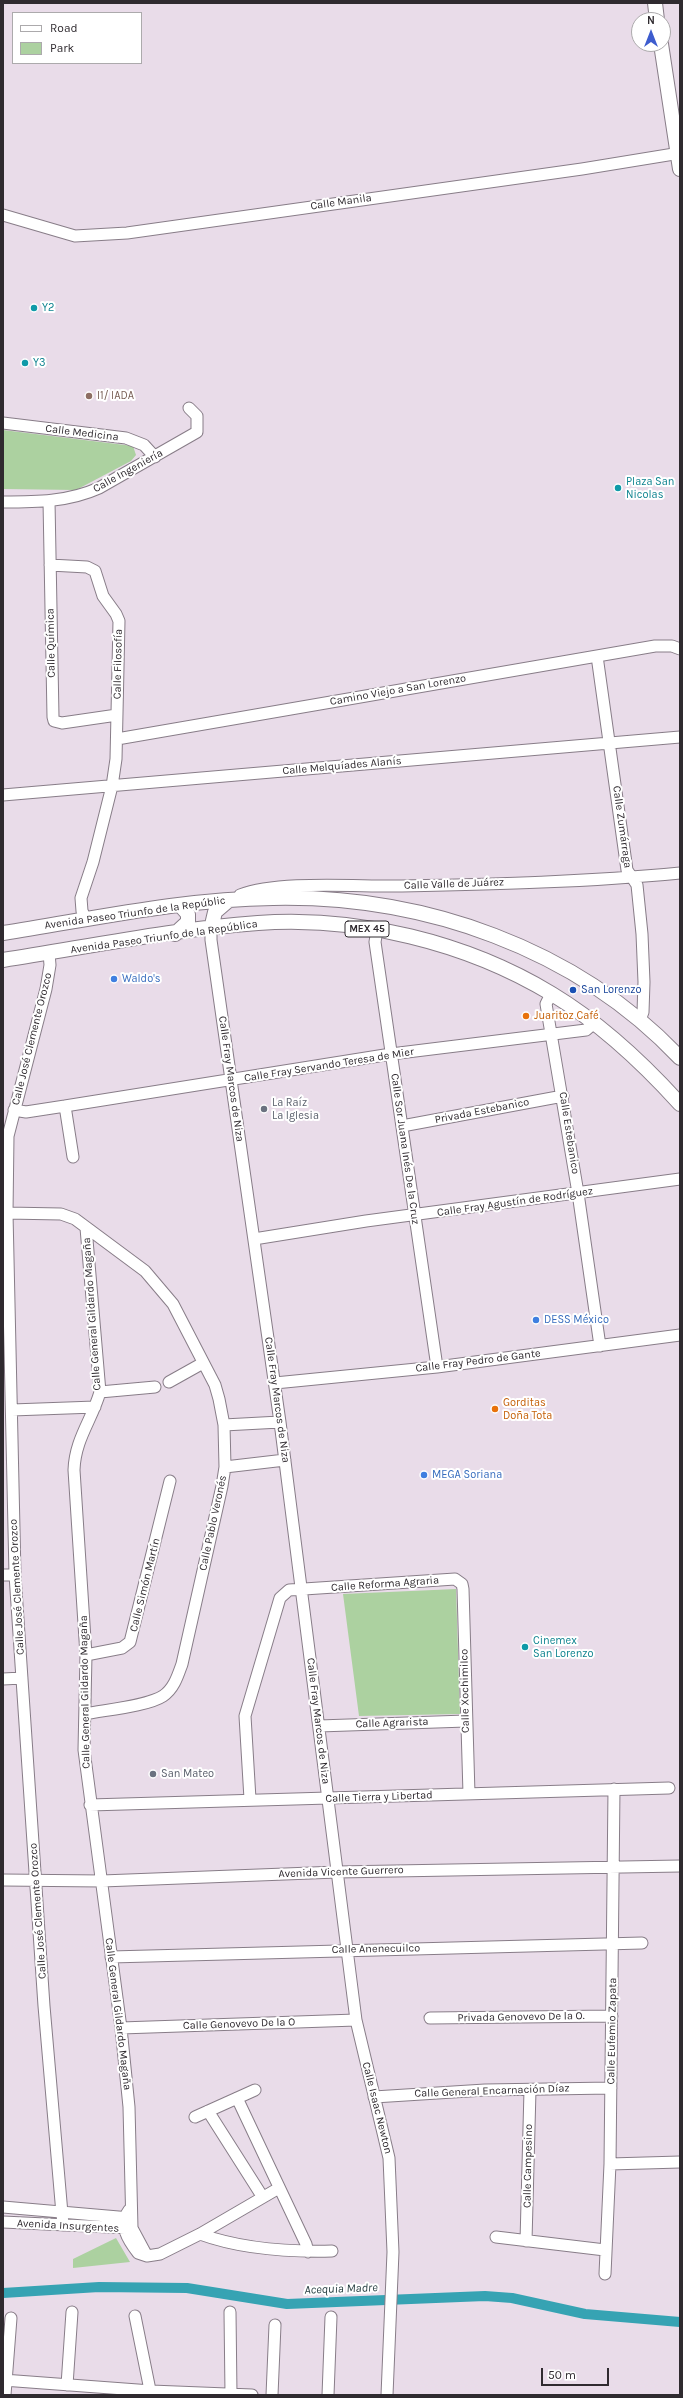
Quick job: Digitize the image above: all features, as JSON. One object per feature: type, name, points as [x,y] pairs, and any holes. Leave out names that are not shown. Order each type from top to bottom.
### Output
[{"type":"main road","points":[[662,52],[679,153],[680,169]]},
{"type":"main road","name":"Avenida Paseo Triunfo de la Repúblic","points":[[3,932],[180,905],[230,900],[272,898],[340,900],[403,909],[464,925],[510,941],[573,972],[605,993],[640,1020],[680,1058]]},
{"type":"main road","points":[[211,929],[215,912],[230,900]]},
{"type":"main road","points":[[175,934],[188,922],[188,914],[180,905]]},
{"type":"main road","name":"Avenida Paseo Triunfo de la República","points":[[3,960],[211,929],[286,923],[320,923],[377,930],[438,945],[477,959],[517,976],[551,994],[594,1023],[634,1057],[680,1104]]},
{"type":"street","name":"Calle Manila","points":[[3,215],[75,236],[127,233],[582,169],[679,153]]},
{"type":"street","name":"Calle Ingeniería","points":[[3,502],[49,501],[90,492],[155,457],[197,432],[197,416],[189,408]]},
{"type":"street","name":"Calle Medicina","points":[[3,423],[126,438],[144,445],[155,457]]},
{"type":"street","name":"Calle Química","points":[[49,501],[54,721],[62,723],[117,715]]},
{"type":"street","name":"Calle Filosofía","points":[[50,565],[87,567],[95,571],[103,596],[116,614],[119,621],[117,739],[112,786]]},
{"type":"street","name":"Camino Viejo a San Lorenzo","points":[[117,739],[655,646],[672,646],[680,649]]},
{"type":"street","name":"Calle Zumárraga","points":[[597,656],[627,870],[638,890],[644,982],[643,1012],[640,1020]]},
{"type":"street","name":"Calle Melquíades Alanís","points":[[3,795],[680,737]]},
{"type":"street","points":[[86,919],[82,911],[81,898],[93,862],[112,786]]},
{"type":"street","name":"Calle Valle de Juárez","points":[[230,900],[252,892],[294,888],[402,886],[631,878],[680,874]]},
{"type":"street","name":"Calle Fray Marcos de Niza","points":[[211,929],[230,1080],[275,1383],[337,1872]]},
{"type":"street","name":"Calle Sor Juana Inés De la Cruz","points":[[377,930],[375,942],[437,1367]]},
{"type":"street","name":"Calle José Clemente Orozco","points":[[49,953],[50,965],[46,989],[14,1110],[7,1153],[6,1361],[12,1410],[15,1575],[45,2014],[63,2225]]},
{"type":"street","name":"Calle Estebanico","points":[[551,994],[546,1004],[578,1193],[600,1346]]},
{"type":"street","name":"Calle Fray Servando Teresa de Mier","points":[[14,1110],[26,1112],[391,1054],[586,1030],[594,1023]]},
{"type":"street","name":"Privada Estebanico","points":[[402,1126],[562,1096]]},
{"type":"street","points":[[65,1106],[73,1157]]},
{"type":"street","name":"Calle Fray Agustín de Rodríguez","points":[[254,1239],[415,1215],[680,1179]]},
{"type":"street","name":"Calle Pablo Veronés","points":[[7,1213],[61,1214],[75,1219],[145,1271],[173,1304],[215,1385],[224,1425],[225,1467],[182,1664],[176,1680],[164,1696],[153,1700],[85,1714]]},
{"type":"street","name":"Calle General Gildardo Magaña","points":[[86,1228],[100,1392],[95,1407],[80,1437],[75,1452],[74,1470],[86,1654],[84,1750],[90,1805],[102,1881],[110,1957],[121,2028],[129,2107],[128,2220]]},
{"type":"street","name":"Calle Fray Pedro de Gante","points":[[275,1383],[437,1367],[680,1335]]},
{"type":"street","points":[[169,1382],[203,1363]]},
{"type":"street","points":[[100,1392],[155,1386]]},
{"type":"street","points":[[12,1410],[95,1407]]},
{"type":"street","points":[[224,1425],[280,1422]]},
{"type":"street","points":[[225,1467],[285,1460]]},
{"type":"street","name":"Calle Simón Martín","points":[[86,1654],[122,1648],[130,1642],[170,1481]]},
{"type":"street","points":[[3,1575],[15,1575]]},
{"type":"street","name":"Calle Reforma Agraria","points":[[302,1590],[455,1579],[462,1584],[463,1589]]},
{"type":"street","name":"Calle Xochimilco","points":[[463,1589],[469,1794]]},
{"type":"street","points":[[250,1799],[244,1725],[247,1705],[280,1598],[289,1590],[302,1590]]},
{"type":"street","points":[[3,1678],[22,1678]]},
{"type":"street","name":"Calle Agrarista","points":[[319,1726],[466,1721]]},
{"type":"street","name":"Calle Tierra y Libertad","points":[[90,1805],[250,1799],[669,1788]]},
{"type":"street","name":"Calle Eufemio Zapata","points":[[605,2274],[610,2164],[614,1789]]},
{"type":"street","name":"Avenida Vicente Guerrero","points":[[3,1880],[36,1882],[102,1881],[337,1872],[680,1866]]},
{"type":"street","name":"Calle Isaac Newton","points":[[337,1872],[356,2020],[389,2158],[392,2289],[387,2395]]},
{"type":"street","name":"Calle Anenecuilco","points":[[110,1957],[346,1949],[642,1943]]},
{"type":"street","name":"Privada Genovevo De la O.","points":[[430,2018],[612,2016]]},
{"type":"street","name":"Calle Genovevo De la O","points":[[121,2028],[356,2020]]},
{"type":"street","name":"Calle General Encarnación Díaz","points":[[374,2097],[485,2090],[611,2088]]},
{"type":"street","points":[[195,2117],[255,2090]]},
{"type":"street","name":"Calle Campesino","points":[[526,2242],[530,2090]]},
{"type":"street","points":[[237,2098],[306,2244],[308,2252]]},
{"type":"street","points":[[208,2112],[262,2196]]},
{"type":"street","points":[[610,2164],[680,2162]]},
{"type":"street","points":[[128,2220],[138,2253],[147,2256],[160,2254],[200,2234],[262,2196],[279,2188]]},
{"type":"street","name":"Avenida Insurgentes","points":[[3,2207],[63,2212],[128,2220]]},
{"type":"street","name":"Avenida Insurgentes","points":[[3,2222],[63,2225],[128,2220]]},
{"type":"street","points":[[200,2234],[213,2239],[289,2252],[332,2251]]},
{"type":"street","points":[[496,2237],[526,2242],[605,2250]]},
{"type":"street","points":[[67,2385],[72,2312]]},
{"type":"street","points":[[230,2312],[231,2394]]},
{"type":"street","points":[[135,2316],[151,2393]]},
{"type":"street","points":[[328,2395],[331,2317]]},
{"type":"street","points":[[5,2395],[4,2380],[11,2318]]},
{"type":"street","points":[[272,2395],[275,2325]]},
{"type":"street","points":[[4,2380],[151,2393],[252,2395]]},
{"type":"green space","points":[[3,430],[133,446],[136,455],[131,461],[76,490],[3,489]]},
{"type":"green space","points":[[456,1589],[460,1714],[359,1716],[343,1594]]},
{"type":"green space","points":[[116,2238],[130,2262],[73,2268],[73,2259]]},
{"type":"waterway","name":"Acequia Madre","points":[[3,2293],[99,2287],[187,2288],[287,2304],[485,2296],[512,2298],[585,2314],[680,2322]]},
{"type":"place","name":"Y2","points":[[34,308]]},
{"type":"place","name":"Y3","points":[[25,363]]},
{"type":"place","name":"I1/ IADA","points":[[89,396]]},
{"type":"place","name":"Plaza San Nicolas","points":[[618,488]]},
{"type":"place","name":"Waldo's","points":[[114,979]]},
{"type":"place","name":"San Lorenzo","points":[[573,990]]},
{"type":"place","name":"Juaritoz Café","points":[[526,1016]]},
{"type":"place","name":"La Raíz La Iglesia","points":[[264,1109]]},
{"type":"place","name":"DESS México","points":[[536,1320]]},
{"type":"place","name":"Gorditas Doña Tota","points":[[495,1409]]},
{"type":"place","name":"MEGA Soriana","points":[[424,1475]]},
{"type":"place","name":"Cinemex San Lorenzo","points":[[525,1647]]},
{"type":"place","name":"San Mateo","points":[[153,1774]]}]
